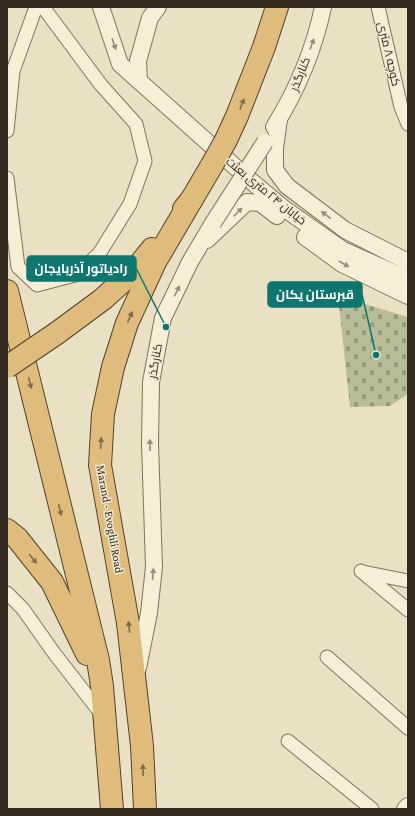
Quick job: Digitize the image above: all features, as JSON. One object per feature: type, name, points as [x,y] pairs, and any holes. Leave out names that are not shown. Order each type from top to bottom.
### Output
[{"type":"highway","points":[[15,361],[56,334],[103,299],[136,269],[192,198],[226,140],[237,116],[259,60],[277,7]]},
{"type":"highway","name":"Marand - Evoghli Road","points":[[145,809],[142,746],[128,623],[100,465],[103,414],[113,367],[127,324],[155,262],[192,198]]},
{"type":"highway","points":[[7,291],[15,361]]},
{"type":"highway","points":[[7,307],[15,361],[46,453],[98,660],[102,686],[112,809]]},
{"type":"highway","points":[[7,530],[17,538],[52,582],[102,686]]},
{"type":"street","points":[[7,131],[13,71],[36,7]]},
{"type":"street","points":[[7,178],[18,267],[37,285],[75,275],[99,254],[130,204],[145,161],[136,124],[101,85],[43,7]]},
{"type":"street","name":"خیابان ۲۴ متری بعثت","points":[[101,7],[120,64],[251,182],[282,207],[343,250],[408,279]]},
{"type":"street","points":[[138,81],[138,61],[141,49],[150,18],[158,7]]},
{"type":"street","name":"کنارگذر","points":[[135,682],[149,613],[154,567],[150,443],[151,382],[163,318],[213,223],[265,142],[299,82],[319,27],[323,7]]},
{"type":"street","name":"کوچه ۸ متری","points":[[378,7],[401,107],[408,124]]},
{"type":"street","points":[[279,119],[275,148],[275,170],[287,186],[345,230],[408,262]]},
{"type":"street","points":[[199,248],[247,202],[260,203],[342,264],[408,296]]},
{"type":"street","points":[[408,581],[361,572],[408,610]]},
{"type":"street","points":[[7,593],[23,609],[54,653],[105,719]]},
{"type":"street","points":[[327,657],[408,728]]},
{"type":"street","points":[[288,742],[372,809]]},
{"type":"street","points":[[405,809],[408,806]]},
{"type":"green space","points":[[338,296],[408,317],[408,394],[390,406],[350,407]]},
{"type":"place","name":"رادیاتور آذربایجان","points":[[166,327]]},
{"type":"place","name":"قبرستان یکان","points":[[376,355]]}]
